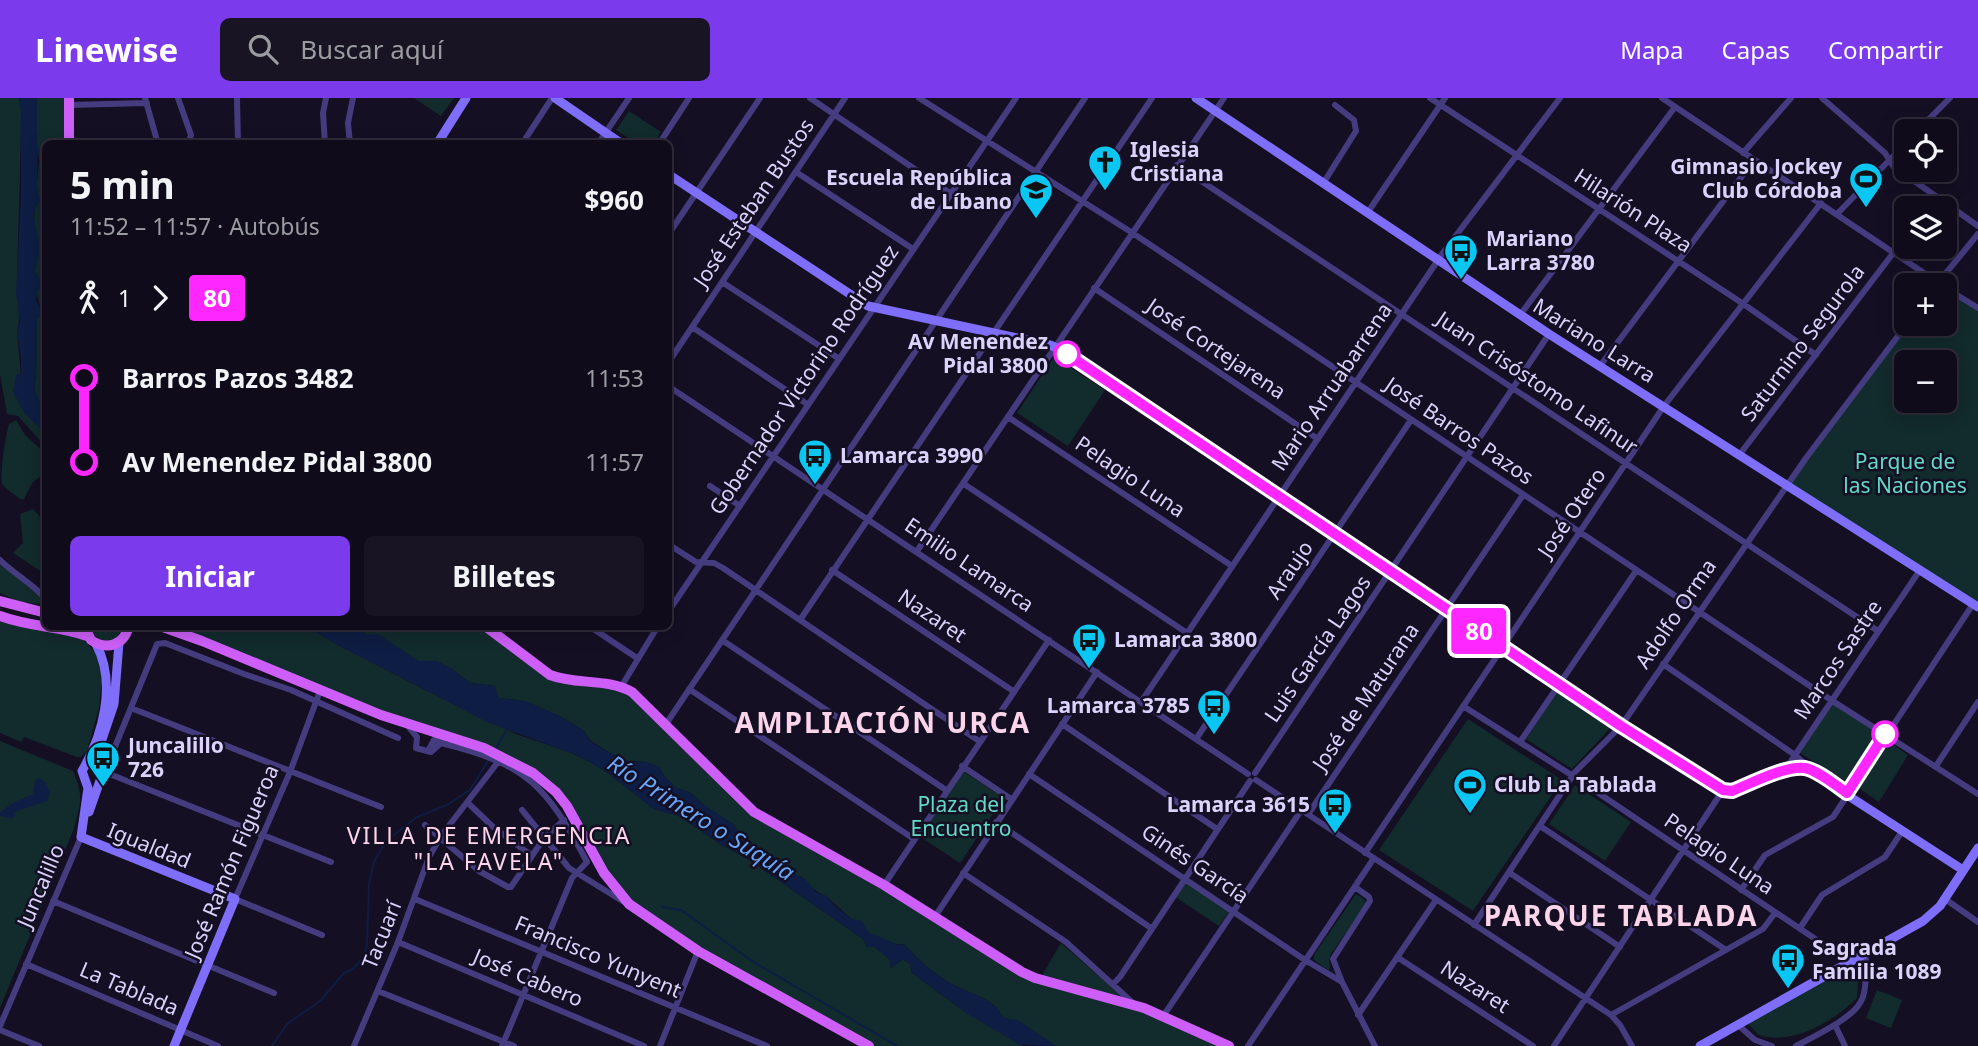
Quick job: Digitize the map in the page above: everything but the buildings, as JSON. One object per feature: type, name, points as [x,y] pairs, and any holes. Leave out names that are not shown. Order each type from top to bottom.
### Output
[{"type":"main road","points":[[440,140],[466,98]]},
{"type":"main road","points":[[553,98],[617,140]]},
{"type":"main road","name":"Mariano Larra","points":[[1196,98],[1549,334],[1975,605]]},
{"type":"main road","points":[[69,102],[69,140]]},
{"type":"main road","points":[[672,176],[873,308],[1055,347],[1621,726],[1723,790],[1732,791],[1786,770],[1803,768],[1813,771],[1963,870]]},
{"type":"main road","points":[[0,601],[42,607]]},
{"type":"main road","points":[[0,616],[42,626]]},
{"type":"main road","points":[[68,630],[86,631],[96,644],[110,646],[119,643],[128,630]]},
{"type":"main road","points":[[171,630],[320,691],[452,737],[533,774],[556,793],[572,814],[604,873],[629,904],[698,951],[866,1045]]},
{"type":"main road","points":[[492,630],[551,675],[621,687],[632,692],[754,812],[884,885],[1030,976],[1164,1015],[1229,1046]]},
{"type":"main road","name":"Juncalillo","points":[[80,837],[88,788],[82,771],[91,764],[114,704],[119,643]]},
{"type":"main road","name":"Juncalillo","points":[[91,764],[107,694],[105,667],[96,644]]},
{"type":"main road","points":[[84,780],[92,783],[100,776],[91,764]]},
{"type":"main road","name":"Juncalillo","points":[[80,837],[100,776]]},
{"type":"main road","name":"Igualdad","points":[[80,837],[235,899]]},
{"type":"main road","points":[[1700,1046],[1923,921],[1945,899],[1978,848]]},
{"type":"main road","name":"José Ramón Figueroa","points":[[174,1046],[235,899]]},
{"type":"street","points":[[178,98],[191,135],[189,140]]},
{"type":"street","points":[[237,98],[238,140]]},
{"type":"street","points":[[325,140],[323,113],[326,98]]},
{"type":"street","points":[[350,140],[348,124],[353,98]]},
{"type":"street","points":[[525,140],[553,98]]},
{"type":"street","points":[[601,140],[629,98]]},
{"type":"street","points":[[662,140],[689,98]]},
{"type":"street","points":[[672,229],[760,98]]},
{"type":"street","points":[[810,98],[950,193]]},
{"type":"street","name":"José Esteban Bustos","points":[[672,357],[845,98]]},
{"type":"street","name":"José Barros Pazos","points":[[919,98],[1131,232],[1636,571],[1978,794]]},
{"type":"street","name":"Gobernador Victorino Rodríguez","points":[[672,605],[1016,98]]},
{"type":"street","points":[[666,724],[1086,98]]},
{"type":"street","points":[[800,620],[1152,98]]},
{"type":"street","points":[[917,551],[1224,98]]},
{"type":"street","name":"Hilarión Plaza","points":[[1430,98],[1742,303],[1816,355]]},
{"type":"street","points":[[1368,212],[1445,98]]},
{"type":"street","name":"Mario Arruabarrena","points":[[1141,702],[1438,260],[1560,98]]},
{"type":"street","points":[[1662,98],[1894,252]]},
{"type":"street","points":[[1743,153],[1791,98]]},
{"type":"street","points":[[1822,98],[1885,153],[1893,166],[1978,226]]},
{"type":"street","points":[[1929,119],[1948,99]]},
{"type":"street","points":[[69,102],[146,100],[157,140]]},
{"type":"street","points":[[1324,182],[1356,131],[1354,120],[1335,105]]},
{"type":"street","points":[[1520,315],[1675,107]]},
{"type":"street","points":[[1837,214],[1894,155]]},
{"type":"street","points":[[1600,366],[1754,160]]},
{"type":"street","name":"Juan Crisóstomo Lafinur","points":[[1177,165],[1878,631]]},
{"type":"street","points":[[796,172],[913,249]]},
{"type":"street","name":"José Otero","points":[[1365,853],[1664,407],[1821,204]]},
{"type":"street","points":[[1949,273],[1978,234]]},
{"type":"street","name":"Saturnino Segurola","points":[[1740,454],[1894,252]]},
{"type":"street","points":[[1904,259],[1923,273]]},
{"type":"street","points":[[722,282],[838,358]]},
{"type":"street","name":"José Cortejarena","points":[[1094,288],[1318,439]]},
{"type":"street","points":[[1957,295],[1978,308]]},
{"type":"street","points":[[692,327],[807,404]]},
{"type":"street","name":"Luis García Lagos","points":[[1112,984],[1120,977],[1549,334]]},
{"type":"street","name":"Adolfo Orma","points":[[1474,925],[1573,776],[1621,726],[1745,544],[1898,336]]},
{"type":"street","name":"Emilio Lamarca","points":[[672,389],[1611,1015],[1632,1046]]},
{"type":"street","name":"Pelagio Luna","points":[[1008,417],[1232,566]]},
{"type":"street","name":"Araujo","points":[[1196,739],[1411,420]]},
{"type":"street","points":[[964,484],[1187,633]]},
{"type":"street","points":[[710,486],[740,506]]},
{"type":"street","name":"José de Maturana","points":[[1164,1015],[1447,609],[1523,495]]},
{"type":"street","points":[[672,547],[691,559],[723,568],[979,741]]},
{"type":"street","points":[[0,560],[12,573],[42,592]]},
{"type":"street","name":"Nazaret","points":[[832,570],[1013,691]]},
{"type":"street","name":"Marcos Sastre","points":[[1786,770],[1920,570]]},
{"type":"street","points":[[1520,742],[1636,571]]},
{"type":"street","points":[[1741,890],[1765,855],[1833,817],[1886,733],[1975,605]]},
{"type":"street","points":[[595,630],[637,658]]},
{"type":"street","points":[[621,687],[655,630]]},
{"type":"street","points":[[722,640],[946,790]]},
{"type":"street","points":[[884,885],[962,765],[1049,640]]},
{"type":"street","name":"Juncalillo","points":[[100,776],[110,759],[157,644],[165,643],[244,674],[278,684],[316,702]]},
{"type":"street","points":[[1662,664],[1796,755],[1813,771]]},
{"type":"street","points":[[934,918],[1097,672]]},
{"type":"street","points":[[689,689],[914,839]]},
{"type":"street","name":"José Ramón Figueroa","points":[[235,899],[290,772],[320,691]]},
{"type":"street","points":[[316,702],[398,738]]},
{"type":"street","points":[[1936,766],[1978,702]]},
{"type":"street","name":"Pelagio Luna","points":[[1463,705],[1573,776],[1848,964]]},
{"type":"street","points":[[131,708],[382,807]]},
{"type":"street","points":[[403,722],[418,737],[416,748],[433,751],[440,743],[482,750]]},
{"type":"street","points":[[1062,724],[1217,829]]},
{"type":"street","points":[[428,751],[434,740],[452,737]]},
{"type":"street","points":[[497,759],[519,772],[544,793],[564,820],[587,862],[576,873],[503,1044]]},
{"type":"street","name":"Tacuarí","points":[[354,1044],[379,991],[429,856],[497,759]]},
{"type":"street","points":[[962,765],[1011,799]]},
{"type":"street","name":"Ginés García","points":[[1029,774],[1305,960],[1342,982]]},
{"type":"street","points":[[100,776],[331,862]]},
{"type":"street","points":[[1554,1046],[1723,790]]},
{"type":"street","points":[[468,803],[492,826],[532,856]]},
{"type":"street","points":[[522,810],[569,868],[629,904]]},
{"type":"street","points":[[425,825],[479,871],[511,887],[544,838],[564,820]]},
{"type":"street","points":[[996,822],[1151,928]]},
{"type":"street","points":[[1540,826],[1726,950]]},
{"type":"street","points":[[1800,929],[1822,895],[1885,857],[1903,831]]},
{"type":"street","name":"Juncalillo","points":[[0,1028],[80,837]]},
{"type":"street","points":[[1248,1046],[1374,858]]},
{"type":"street","points":[[963,873],[1066,942],[1135,1005]]},
{"type":"street","points":[[1510,873],[1620,947]]},
{"type":"street","points":[[1354,887],[1369,897],[1370,901],[1333,959],[1375,1046]]},
{"type":"street","name":"Igualdad","points":[[235,899],[321,935]]},
{"type":"street","name":"Francisco Yunyent","points":[[415,899],[767,1046]]},
{"type":"street","points":[[1945,899],[1978,922]]},
{"type":"street","points":[[1358,1014],[1436,900]]},
{"type":"street","points":[[53,901],[206,967],[274,993]]},
{"type":"street","points":[[1611,1015],[1766,927],[1775,913]]},
{"type":"street","name":"José Cabero","points":[[398,942],[643,1046]]},
{"type":"street","points":[[660,1046],[698,951]]},
{"type":"street","points":[[1796,1046],[1835,1025],[1860,1003],[1866,954]]},
{"type":"street","name":"Nazaret","points":[[1397,957],[1533,1046]]},
{"type":"street","name":"La Tablada","points":[[26,964],[218,1046]]},
{"type":"street","points":[[379,991],[503,1044],[514,1046]]},
{"type":"street","points":[[1738,1025],[1755,1040],[1772,1046]]},
{"type":"street","points":[[1835,1025],[1845,1046]]},
{"type":"street","points":[[0,1028],[39,1046]]},
{"type":"street","points":[[354,1044],[364,1046]]},
{"type":"green space","points":[[0,98],[19,98],[17,331],[24,412],[42,430],[42,443],[18,416],[7,414],[0,374]]},
{"type":"green space","points":[[37,98],[68,98],[69,140],[42,140],[42,309],[35,281],[34,261],[34,217],[39,161]]},
{"type":"green space","points":[[414,98],[454,98],[441,116]]},
{"type":"green space","points":[[629,111],[661,132],[656,140],[631,140],[616,130]]},
{"type":"green space","name":"Parque de las Naciones","points":[[1957,295],[1978,308],[1978,607],[1787,485],[1898,336],[1957,336]]},
{"type":"green space","points":[[42,313],[42,406],[34,388],[37,318]]},
{"type":"green space","points":[[1054,357],[1105,390],[1068,446],[1017,413]]},
{"type":"green space","points":[[16,420],[25,435],[42,450],[42,475],[33,482],[24,499],[20,499],[2,484],[2,463],[9,424]]},
{"type":"green space","points":[[33,509],[42,519],[42,572],[13,553],[23,543],[20,514]]},
{"type":"green space","points":[[0,565],[40,596],[41,604],[20,602],[0,593]]},
{"type":"green space","points":[[0,620],[80,636],[96,653],[102,677],[99,708],[87,751],[77,757],[24,737],[21,742],[0,733]]},
{"type":"green space","points":[[122,630],[116,638],[107,640],[100,639],[92,631]]},
{"type":"green space","points":[[168,630],[313,630],[433,694],[516,734],[590,762],[654,809],[679,816],[751,861],[863,939],[867,947],[875,947],[890,960],[891,968],[903,959],[910,964],[912,973],[965,1012],[1023,1046],[869,1046],[698,951],[629,904],[572,815],[533,773]]},
{"type":"green space","points":[[360,630],[489,630],[551,675],[621,687],[751,809],[1022,972],[1135,1005],[1229,1046],[1056,1046],[1025,1026],[1004,1018],[994,1005],[944,979],[904,944],[894,944],[873,936],[803,878],[766,853],[747,846],[733,824],[705,806],[691,793],[675,787],[659,767],[646,762],[628,761],[612,754],[591,741],[583,730],[559,716],[525,701],[498,698],[495,686],[470,683],[436,661],[418,661]]},
{"type":"green space","points":[[1559,689],[1613,725],[1572,769],[1526,739]]},
{"type":"green space","points":[[1833,703],[1881,735],[1849,783],[1800,753]]},
{"type":"green space","name":"Club La Tablada","points":[[1468,719],[1562,780],[1473,911],[1379,850]]},
{"type":"green space","points":[[1887,740],[1908,755],[1879,802],[1857,787]]},
{"type":"green space","points":[[0,741],[73,771],[79,787],[80,801],[73,831],[0,1008]]},
{"type":"green space","name":"Plaza del Encuentro","points":[[963,771],[1004,798],[960,863],[919,836]]},
{"type":"green space","points":[[1575,785],[1631,822],[1605,861],[1549,824]]},
{"type":"green space","points":[[1185,880],[1230,910],[1219,926],[1174,896]]},
{"type":"green space","points":[[1356,894],[1364,899],[1366,904],[1331,954],[1328,970],[1314,960],[1314,955]]},
{"type":"green space","points":[[1061,943],[1122,997],[1041,977]]},
{"type":"green space","points":[[1853,965],[1859,970],[1857,998],[1825,1023],[1799,1034],[1772,1038],[1759,1035],[1747,1023]]},
{"type":"green space","points":[[1877,990],[1902,1000],[1891,1028],[1866,1018]]},
{"type":"water","points":[[19,98],[37,98],[37,146],[40,151],[37,187],[40,201],[34,212],[39,242],[35,272],[42,281],[36,300],[42,313],[37,318],[34,389],[42,404],[42,430],[24,412],[13,392],[16,375],[21,374],[17,331],[20,322],[16,294],[21,195]]},
{"type":"water","name":"Río Primero o Suquía","points":[[313,630],[360,630],[367,635],[378,634],[418,661],[436,661],[470,683],[495,686],[498,698],[525,701],[559,716],[583,730],[591,742],[612,754],[628,761],[646,762],[659,767],[675,787],[691,793],[705,806],[733,824],[747,846],[761,848],[774,856],[793,873],[805,879],[816,892],[826,896],[838,909],[852,919],[862,921],[868,932],[898,945],[904,944],[919,960],[944,979],[994,1005],[1004,1018],[1018,1020],[1056,1046],[1020,1045],[965,1012],[912,973],[910,964],[903,959],[891,968],[890,960],[875,947],[867,947],[863,939],[751,861],[679,816],[654,809],[590,762],[489,723]]},
{"type":"water","points":[[38,778],[44,781],[50,792],[47,801],[17,811],[14,813],[16,816],[11,818],[0,816],[11,804],[33,794]]},
{"type":"waterway","points":[[495,750],[506,731]]},
{"type":"waterway","points":[[272,1046],[287,1024],[320,1001],[344,973],[353,969],[364,957],[367,945],[369,884],[374,862],[386,841],[417,817],[447,805],[470,790],[488,761]]},
{"type":"waterway","points":[[662,907],[681,910],[752,961],[897,1046]]},
{"type":"bus line","name":"80","points":[[1067,354],[1621,726],[1723,790],[1732,791],[1786,770],[1803,768],[1813,771],[1847,793],[1885,734]]},
{"type":"place","name":"Iglesia Cristiana","points":[[1105,192]]},
{"type":"place","name":"Gimnasio Jockey Club Córdoba","points":[[1866,209]]},
{"type":"place","name":"Escuela República de Líbano","points":[[1036,220]]},
{"type":"place","name":"Mariano Larra 3780","points":[[1461,281]]},
{"type":"place","name":"Av Menendez Pidal 3800","points":[[1067,354]]},
{"type":"place","name":"Lamarca 3990","points":[[815,486]]},
{"type":"place","name":"Lamarca 3800","points":[[1089,670]]},
{"type":"place","name":"Lamarca 3785","points":[[1214,736]]},
{"type":"place","name":"Juncalillo 726","points":[[103,788]]},
{"type":"place","name":"Club La Tablada","points":[[1470,815]]},
{"type":"place","name":"Lamarca 3615","points":[[1335,835]]},
{"type":"place","name":"Sagrada Familia 1089","points":[[1788,990]]},
{"type":"district","name":"AMPLIACIÓN URCA","points":[[883,723]]},
{"type":"district","name":"VILLA DE EMERGENCIA \"LA FAVELA\"","points":[[489,849]]},
{"type":"district","name":"PARQUE TABLADA","points":[[1621,916]]}]
